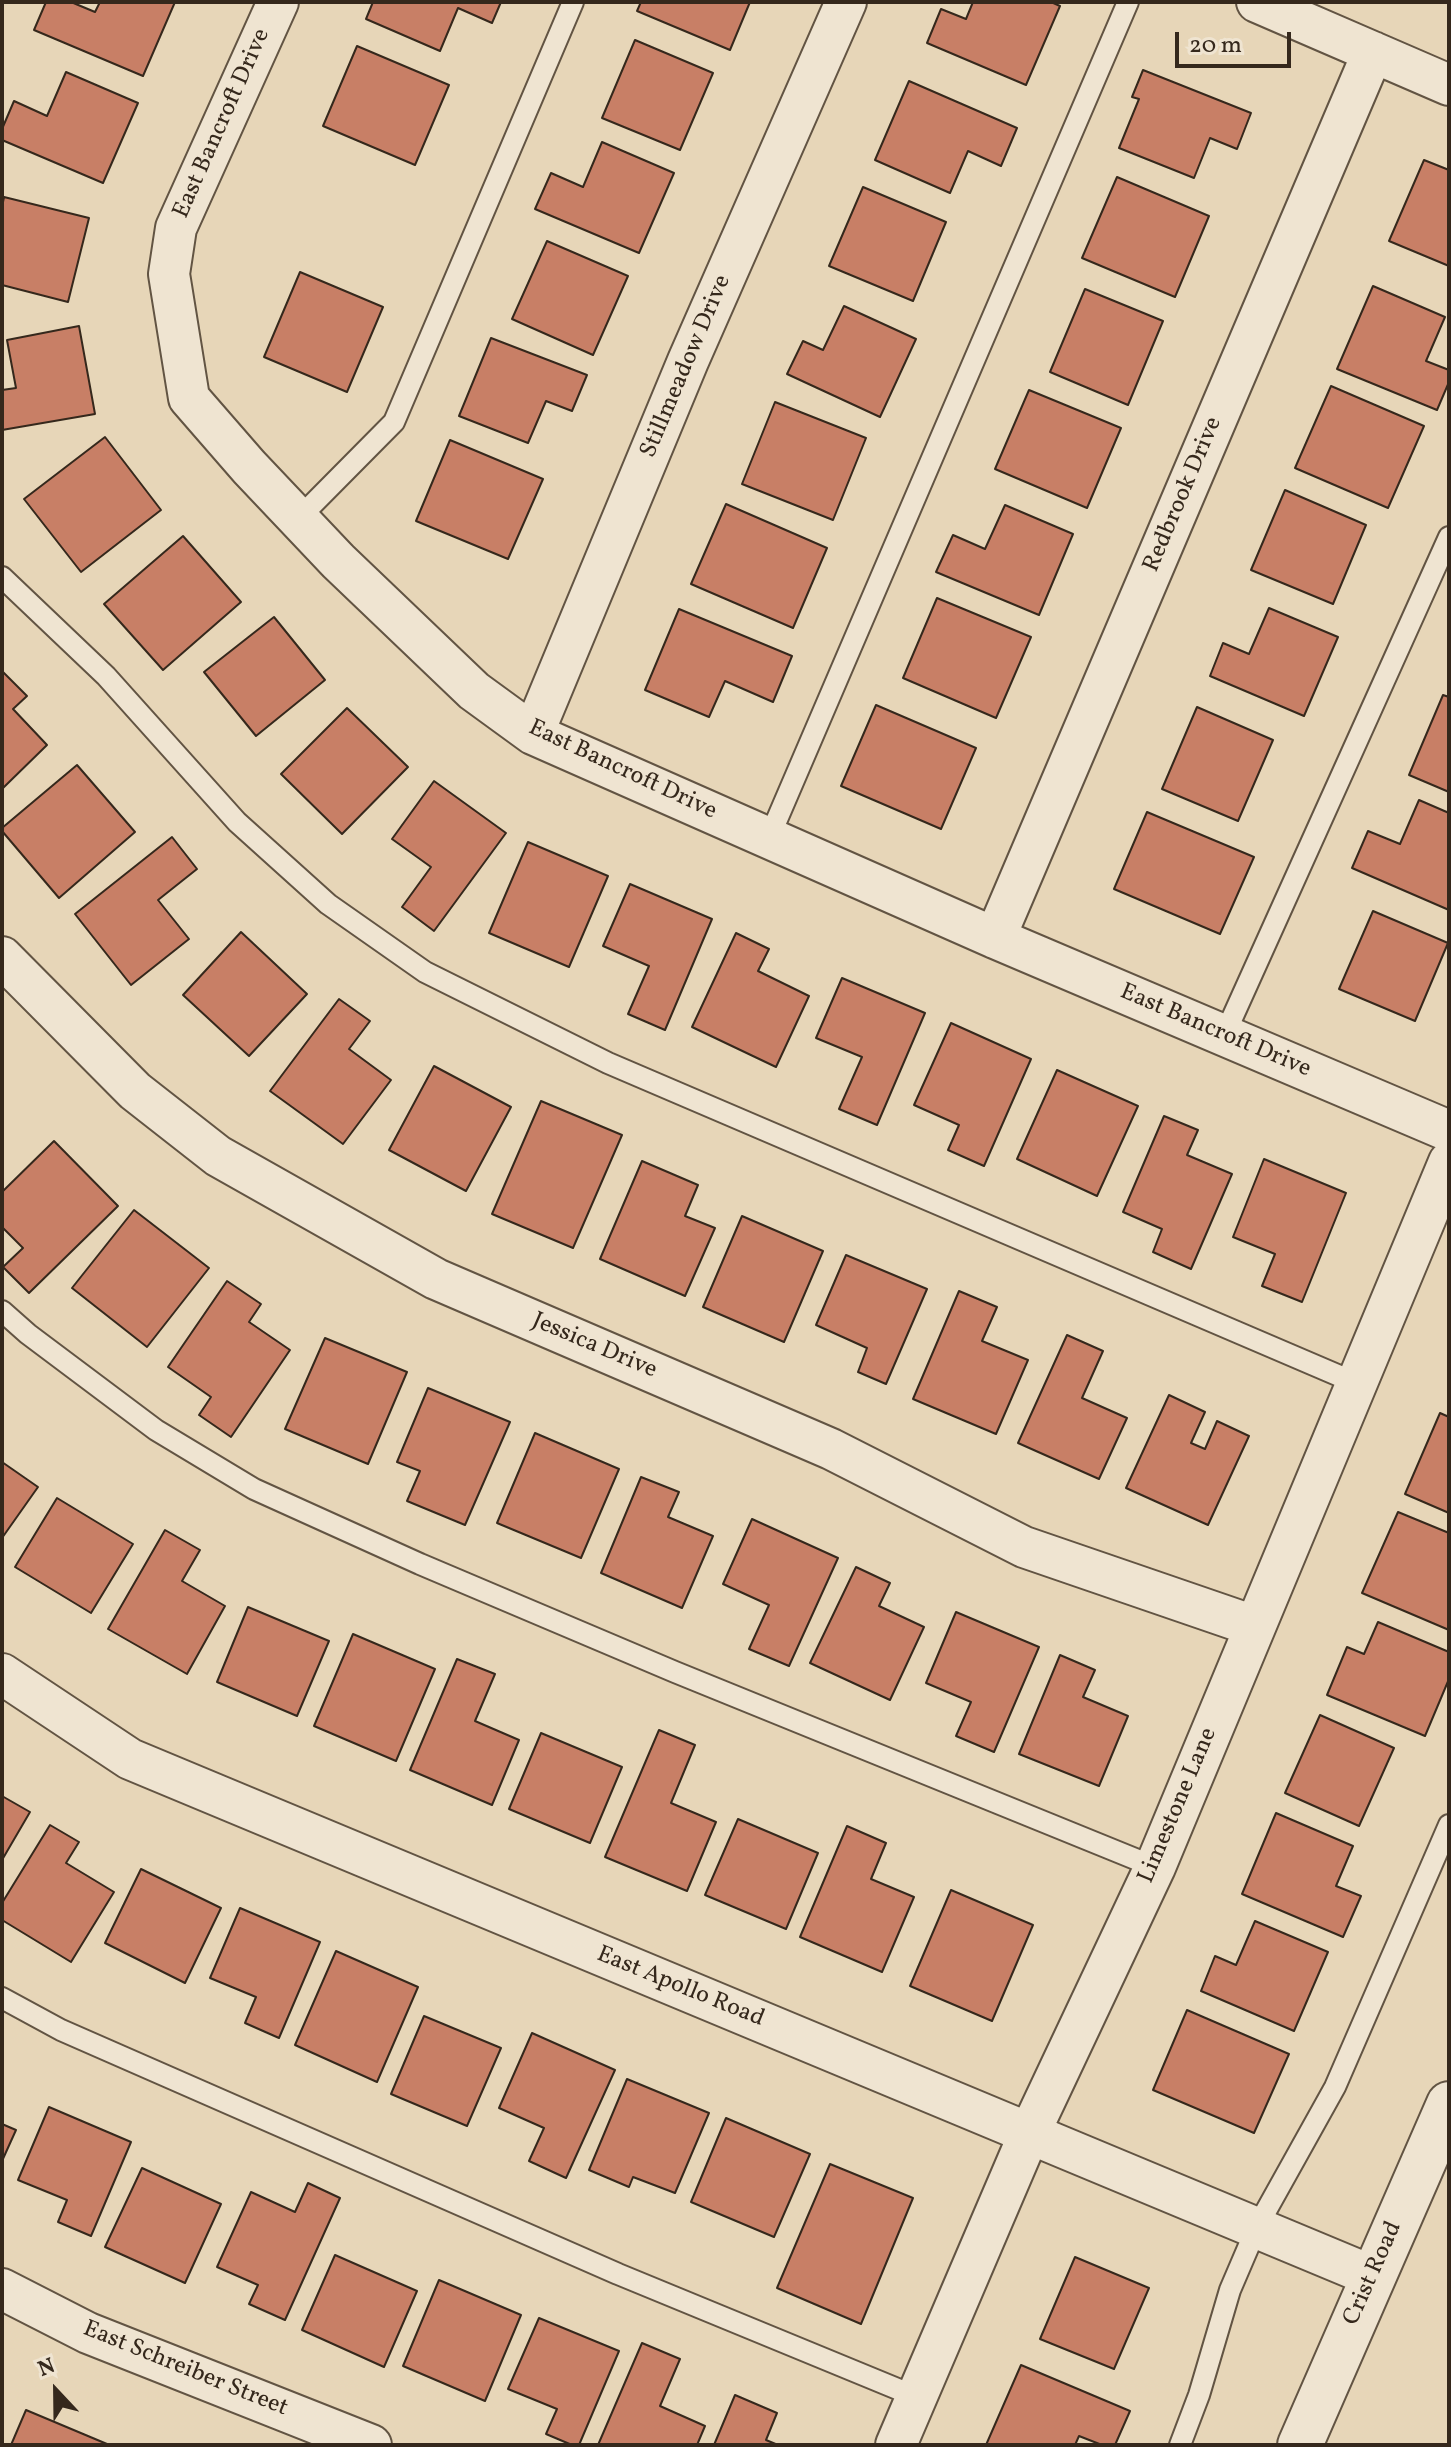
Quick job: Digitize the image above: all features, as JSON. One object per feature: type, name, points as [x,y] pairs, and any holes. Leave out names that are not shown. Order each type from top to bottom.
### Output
[{"type":"street","name":"East Bancroft Drive","points":[[278,2],[176,228],[169,274],[189,398],[298,519],[474,691],[533,734],[995,938],[1449,1131]]},
{"type":"street","name":"Stillmeadow Drive","points":[[533,734],[688,361],[846,2]]},
{"type":"street","points":[[1257,2],[1449,85]]},
{"type":"street","name":"Redbrook Drive","points":[[995,938],[1373,52]]},
{"type":"street","name":"Jessica Drive","points":[[2,957],[135,1091],[218,1156],[436,1279],[831,1449],[1024,1547],[1254,1626]]},
{"type":"street","name":"Limestone Lane","points":[[896,2445],[1030,2132],[1155,1867],[1449,1162]]},
{"type":"street","name":"East Apollo Road","points":[[2,1674],[130,1759],[1372,2276]]},
{"type":"street","name":"Crist Road","points":[[1300,2445],[1449,2104]]},
{"type":"street","name":"East Schreiber Street","points":[[2,2289],[88,2333],[371,2445]]},
{"type":"lane","points":[[298,519],[394,422],[573,2]]},
{"type":"lane","points":[[769,838],[1128,2]]},
{"type":"lane","points":[[1224,1036],[1449,537]]},
{"type":"lane","points":[[2,577],[106,676],[237,822],[328,904],[425,972],[608,1063],[1356,1383]]},
{"type":"lane","points":[[2,1311],[156,1430],[254,1489],[420,1564],[689,1678],[1155,1867]]},
{"type":"lane","points":[[1180,2445],[1199,2395],[1230,2290],[1257,2227],[1335,2087],[1449,1825]]},
{"type":"lane","points":[[2,1998],[61,2030],[603,2268],[917,2397]]},
{"type":"building","points":[[46,2],[71,2],[95,12],[100,2],[175,2],[143,76],[34,30]]},
{"type":"building","points":[[373,2],[501,2],[492,23],[458,8],[440,51],[366,19]]},
{"type":"building","points":[[641,2],[750,2],[730,50],[637,11]]},
{"type":"building","points":[[973,2],[1051,2],[1060,6],[1026,85],[927,43],[941,9],[966,19]]},
{"type":"building","points":[[635,40],[713,73],[680,150],[602,118]]},
{"type":"building","points":[[357,46],[449,85],[415,165],[323,126]]},
{"type":"building","points":[[1143,70],[1251,113],[1237,149],[1210,138],[1194,178],[1119,148],[1139,99],[1132,97]]},
{"type":"building","points":[[66,72],[138,103],[103,183],[2,140],[2,129],[14,101],[47,116]]},
{"type":"building","points":[[909,81],[1017,128],[1001,166],[968,151],[950,193],[875,160]]},
{"type":"building","points":[[602,142],[674,173],[639,253],[535,209],[551,173],[583,187]]},
{"type":"building","points":[[1424,160],[1449,170],[1449,266],[1389,241]]},
{"type":"building","points":[[1117,177],[1209,216],[1175,297],[1082,258]]},
{"type":"building","points":[[863,187],[946,222],[913,301],[829,266]]},
{"type":"building","points":[[4,197],[89,218],[68,302],[2,285]]},
{"type":"building","points":[[547,241],[628,276],[593,355],[512,319]]},
{"type":"building","points":[[300,272],[383,307],[347,392],[264,357]]},
{"type":"building","points":[[1373,286],[1445,317],[1426,361],[1449,370],[1449,382],[1437,410],[1337,369]]},
{"type":"building","points":[[1085,289],[1163,321],[1128,405],[1050,372]]},
{"type":"building","points":[[844,306],[916,339],[880,417],[787,374],[803,341],[823,350]]},
{"type":"building","points":[[79,326],[95,414],[2,430],[2,390],[16,388],[7,340]]},
{"type":"building","points":[[491,338],[587,375],[572,411],[546,401],[528,443],[459,416]]},
{"type":"building","points":[[1331,386],[1424,426],[1388,508],[1295,468]]},
{"type":"building","points":[[1029,390],[1121,428],[1087,508],[995,469]]},
{"type":"building","points":[[775,402],[866,438],[833,520],[742,484]]},
{"type":"building","points":[[105,437],[161,510],[81,572],[24,499]]},
{"type":"building","points":[[450,440],[543,479],[508,559],[416,521]]},
{"type":"building","points":[[1285,490],[1366,525],[1333,604],[1251,570]]},
{"type":"building","points":[[726,504],[827,548],[793,628],[691,584]]},
{"type":"building","points":[[1005,505],[1073,534],[1039,615],[936,572],[953,535],[985,549]]},
{"type":"building","points":[[183,536],[241,602],[163,670],[104,604]]},
{"type":"building","points":[[937,598],[1031,637],[996,718],[903,678]]},
{"type":"building","points":[[1269,608],[1338,637],[1304,716],[1210,676],[1223,643],[1249,654]]},
{"type":"building","points":[[679,609],[792,656],[773,702],[725,681],[709,717],[645,690]]},
{"type":"building","points":[[274,617],[325,680],[256,736],[204,672]]},
{"type":"building","points":[[2,671],[27,696],[13,709],[47,745],[2,789]]},
{"type":"building","points":[[1443,695],[1449,697],[1449,792],[1409,775]]},
{"type":"building","points":[[876,705],[976,748],[941,829],[841,786]]},
{"type":"building","points":[[1197,707],[1273,740],[1238,821],[1162,789]]},
{"type":"building","points":[[347,708],[408,767],[342,834],[281,774]]},
{"type":"building","points":[[77,765],[135,832],[59,898],[2,828]]},
{"type":"building","points":[[434,781],[506,833],[434,931],[402,907],[431,867],[392,839]]},
{"type":"building","points":[[1419,800],[1449,813],[1449,910],[1352,868],[1368,831],[1400,844]]},
{"type":"building","points":[[1147,812],[1254,857],[1220,934],[1114,889]]},
{"type":"building","points":[[172,837],[197,869],[158,900],[189,939],[131,985],[75,914]]},
{"type":"building","points":[[528,842],[608,876],[569,967],[489,933]]},
{"type":"building","points":[[630,884],[712,919],[665,1030],[628,1014],[649,966],[603,946]]},
{"type":"building","points":[[1373,911],[1448,943],[1415,1021],[1339,989]]},
{"type":"building","points":[[241,932],[307,994],[249,1056],[183,995]]},
{"type":"building","points":[[736,933],[769,949],[758,971],[809,996],[776,1067],[692,1027]]},
{"type":"building","points":[[842,978],[925,1013],[877,1125],[839,1109],[862,1057],[816,1038]]},
{"type":"building","points":[[339,999],[370,1021],[349,1049],[391,1080],[343,1144],[270,1091]]},
{"type":"building","points":[[951,1023],[1031,1059],[984,1166],[948,1150],[959,1125],[914,1105]]},
{"type":"building","points":[[434,1066],[511,1107],[466,1191],[389,1150]]},
{"type":"building","points":[[1057,1070],[1138,1106],[1097,1196],[1017,1159]]},
{"type":"building","points":[[541,1101],[622,1135],[573,1248],[492,1214]]},
{"type":"building","points":[[1164,1116],[1198,1130],[1187,1155],[1232,1174],[1191,1269],[1153,1252],[1162,1229],[1123,1212]]},
{"type":"building","points":[[54,1141],[118,1206],[29,1293],[3,1267],[23,1248],[2,1227],[2,1192]]},
{"type":"building","points":[[1264,1159],[1346,1193],[1302,1302],[1262,1286],[1275,1254],[1233,1237]]},
{"type":"building","points":[[642,1161],[698,1185],[685,1216],[715,1228],[685,1296],[600,1259]]},
{"type":"building","points":[[134,1210],[209,1268],[147,1347],[72,1288]]},
{"type":"building","points":[[742,1216],[823,1251],[784,1342],[703,1307]]},
{"type":"building","points":[[846,1255],[927,1289],[886,1384],[858,1372],[867,1348],[816,1325]]},
{"type":"building","points":[[227,1281],[261,1304],[249,1322],[290,1350],[231,1437],[199,1415],[211,1397],[168,1367]]},
{"type":"building","points":[[959,1291],[997,1307],[982,1341],[1028,1360],[996,1434],[913,1399]]},
{"type":"building","points":[[1067,1335],[1103,1351],[1082,1398],[1127,1418],[1099,1479],[1018,1443]]},
{"type":"building","points":[[325,1338],[407,1372],[368,1464],[285,1429]]},
{"type":"building","points":[[428,1388],[510,1422],[465,1525],[407,1501],[420,1471],[397,1462]]},
{"type":"building","points":[[1169,1395],[1205,1412],[1191,1443],[1205,1449],[1217,1421],[1249,1436],[1208,1525],[1126,1488]]},
{"type":"building","points":[[1440,1413],[1449,1417],[1449,1513],[1405,1494]]},
{"type":"building","points":[[535,1433],[619,1469],[581,1558],[497,1523]]},
{"type":"building","points":[[2,1462],[38,1487],[2,1538]]},
{"type":"building","points":[[641,1477],[679,1492],[668,1517],[713,1536],[682,1608],[601,1573]]},
{"type":"building","points":[[57,1498],[133,1544],[91,1613],[15,1567]]},
{"type":"building","points":[[1398,1512],[1449,1533],[1449,1630],[1362,1593]]},
{"type":"building","points":[[752,1519],[838,1558],[789,1666],[749,1649],[769,1605],[723,1584]]},
{"type":"building","points":[[165,1530],[200,1550],[182,1581],[225,1606],[187,1674],[108,1629]]},
{"type":"building","points":[[856,1567],[890,1583],[879,1606],[924,1627],[890,1700],[810,1663]]},
{"type":"building","points":[[248,1607],[329,1641],[297,1716],[217,1682]]},
{"type":"building","points":[[956,1612],[1039,1647],[994,1752],[956,1736],[971,1702],[926,1683]]},
{"type":"building","points":[[1378,1622],[1449,1652],[1449,1679],[1425,1736],[1327,1695],[1347,1647],[1364,1654]]},
{"type":"building","points":[[353,1634],[435,1669],[396,1761],[314,1726]]},
{"type":"building","points":[[1060,1655],[1095,1670],[1083,1697],[1128,1716],[1099,1786],[1019,1754]]},
{"type":"building","points":[[457,1659],[495,1674],[475,1721],[519,1740],[492,1805],[410,1770]]},
{"type":"building","points":[[1320,1715],[1394,1748],[1359,1826],[1285,1793]]},
{"type":"building","points":[[659,1730],[695,1745],[671,1803],[716,1822],[687,1891],[605,1857]]},
{"type":"building","points":[[541,1733],[622,1767],[590,1843],[509,1809]]},
{"type":"building","points":[[2,1796],[30,1812],[2,1860]]},
{"type":"building","points":[[1276,1813],[1353,1846],[1336,1886],[1361,1896],[1343,1937],[1242,1894]]},
{"type":"building","points":[[738,1819],[818,1853],[786,1929],[705,1895]]},
{"type":"building","points":[[50,1825],[79,1842],[66,1863],[114,1892],[71,1962],[2,1920],[2,1903]]},
{"type":"building","points":[[847,1826],[886,1843],[871,1879],[914,1897],[882,1972],[800,1937]]},
{"type":"building","points":[[141,1869],[221,1908],[185,1983],[105,1943]]},
{"type":"building","points":[[951,1890],[1033,1925],[992,2021],[910,1986]]},
{"type":"building","points":[[240,1908],[320,1942],[279,2038],[245,2023],[256,1997],[210,1978]]},
{"type":"building","points":[[1255,1921],[1328,1952],[1294,2031],[1201,1991],[1215,1956],[1236,1965]]},
{"type":"building","points":[[336,1951],[418,1987],[377,2082],[295,2045]]},
{"type":"building","points":[[1187,2010],[1289,2054],[1254,2133],[1153,2090]]},
{"type":"building","points":[[424,2016],[501,2048],[467,2126],[391,2094]]},
{"type":"building","points":[[532,2033],[615,2070],[566,2178],[529,2161],[544,2128],[499,2108]]},
{"type":"building","points":[[627,2079],[709,2113],[675,2193],[633,2177],[629,2187],[589,2170]]},
{"type":"building","points":[[49,2107],[131,2142],[91,2236],[58,2222],[67,2200],[18,2180]]},
{"type":"building","points":[[726,2118],[810,2154],[774,2237],[691,2202]]},
{"type":"building","points":[[2,2124],[16,2130],[2,2161]]},
{"type":"building","points":[[830,2164],[913,2198],[861,2324],[777,2288]]},
{"type":"building","points":[[142,2168],[221,2204],[185,2283],[105,2247]]},
{"type":"building","points":[[308,2183],[340,2198],[285,2320],[249,2304],[258,2285],[217,2267],[251,2192],[295,2212]]},
{"type":"building","points":[[335,2255],[417,2291],[384,2367],[302,2330]]},
{"type":"building","points":[[1075,2257],[1149,2288],[1114,2369],[1040,2339]]},
{"type":"building","points":[[439,2280],[521,2315],[485,2401],[403,2366]]},
{"type":"building","points":[[539,2318],[619,2351],[579,2445],[546,2434],[557,2409],[508,2389]]},
{"type":"building","points":[[642,2343],[680,2359],[660,2406],[705,2426],[697,2445],[598,2445]]},
{"type":"building","points":[[1021,2365],[1130,2411],[1115,2445],[1102,2445],[1079,2436],[1075,2445],[986,2445]]},
{"type":"building","points":[[735,2395],[777,2413],[766,2440],[778,2445],[714,2445]]},
{"type":"building","points":[[26,2410],[107,2444],[11,2445]]}]
